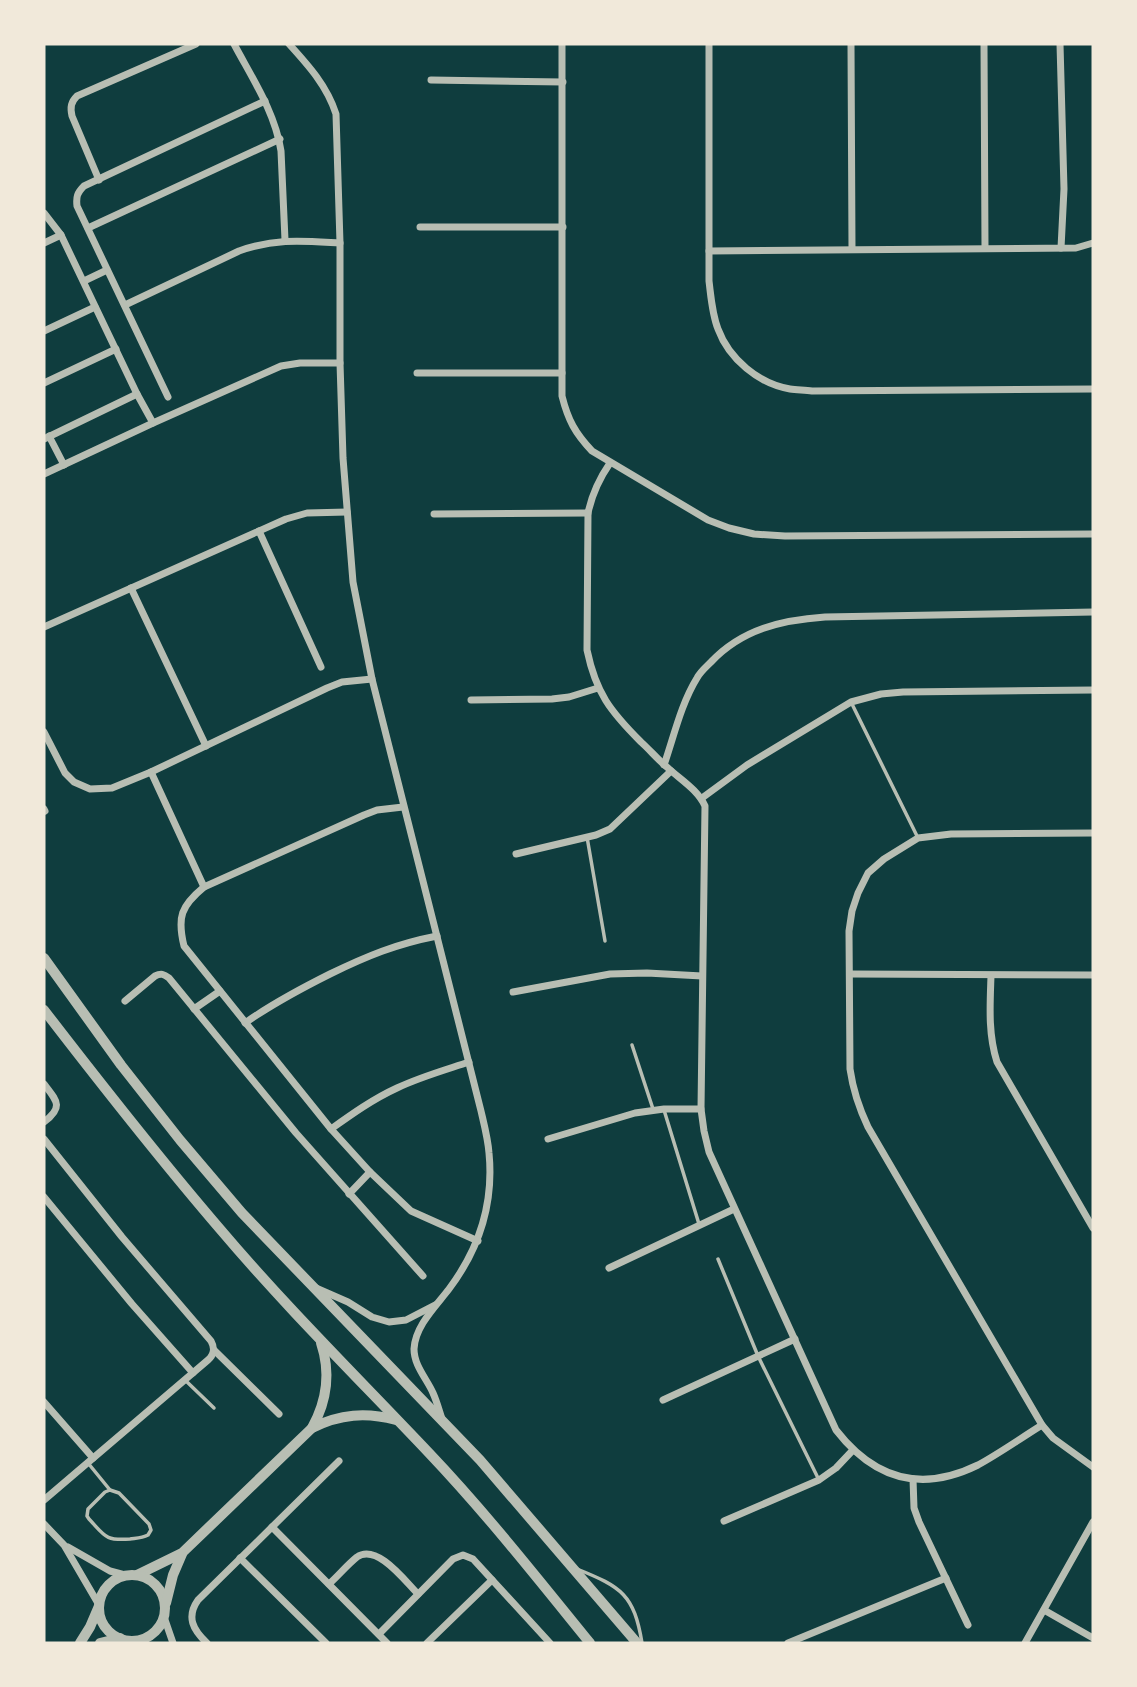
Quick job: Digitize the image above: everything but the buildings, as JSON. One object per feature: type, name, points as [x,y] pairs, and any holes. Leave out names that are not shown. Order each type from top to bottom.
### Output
[{"type":"street","points":[[99,180],[72,116],[72,101],[77,96],[196,44]]},
{"type":"street","points":[[234,44],[265,102],[280,139],[285,240]]},
{"type":"street","points":[[289,44],[317,75],[336,114],[343,458],[353,582],[372,679],[489,1151],[491,1181],[478,1241],[464,1268],[418,1333],[414,1350],[442,1419]]},
{"type":"street","points":[[296,51],[303,44]]},
{"type":"street","points":[[562,44],[562,396],[567,416],[592,451],[708,520],[754,534],[1093,534]]},
{"type":"street","points":[[709,44],[709,281],[718,330],[730,351],[746,368],[766,381],[788,389],[812,391],[1093,389]]},
{"type":"street","points":[[851,44],[852,249]]},
{"type":"street","points":[[984,44],[985,248]]},
{"type":"street","points":[[1060,44],[1064,189],[1061,248]]},
{"type":"street","points":[[431,80],[563,82]]},
{"type":"street","points":[[168,397],[76,199],[84,186],[265,102]]},
{"type":"street","points":[[88,228],[280,139]]},
{"type":"street","points":[[44,213],[61,235],[153,422]]},
{"type":"street","points":[[420,227],[563,228]]},
{"type":"street","points":[[44,243],[61,235]]},
{"type":"street","points":[[125,305],[239,251],[269,242],[285,240],[340,243]]},
{"type":"street","points":[[709,251],[1076,248],[1093,243]]},
{"type":"street","points":[[84,281],[107,270]]},
{"type":"street","points":[[44,331],[95,307]]},
{"type":"street","points":[[44,383],[116,349]]},
{"type":"street","points":[[44,474],[153,422],[282,366],[340,363]]},
{"type":"street","points":[[417,373],[562,373]]},
{"type":"street","points":[[64,465],[47,437],[138,394]]},
{"type":"street","points":[[610,463],[592,495],[588,513],[586,630],[589,660],[598,688],[617,718],[702,798],[706,813],[701,1109],[709,1152],[734,1209],[836,1430],[853,1450],[874,1466],[898,1477],[936,1478],[978,1464],[1042,1426]]},
{"type":"street","points":[[44,626],[296,515],[347,512]]},
{"type":"street","points":[[434,514],[588,513]]},
{"type":"street","points":[[259,531],[321,667]]},
{"type":"street","points":[[131,588],[206,746]]},
{"type":"street","points":[[664,765],[683,708],[698,676],[718,655],[741,638],[768,626],[796,619],[825,617],[1093,612]]},
{"type":"street","points":[[44,732],[65,773],[74,782],[90,789],[112,788],[327,688],[342,682],[372,679]]},
{"type":"street","points":[[471,700],[552,699],[598,688]]},
{"type":"street","points":[[702,798],[747,765],[851,702],[881,694],[903,692],[1093,691]]},
{"type":"street","points":[[516,855],[610,829],[671,771]]},
{"type":"street","points":[[151,772],[204,887]]},
{"type":"street","points":[[403,807],[377,810],[364,815],[204,887],[191,898],[182,913],[180,929],[184,946],[331,1129],[370,1172],[411,1211],[478,1241]]},
{"type":"street","points":[[1093,833],[951,834],[918,838],[884,859],[868,873],[852,911],[849,931],[850,1069],[859,1109],[1042,1426],[1066,1449],[1093,1467]]},
{"type":"street","points":[[245,1023],[288,995],[368,956],[413,940],[437,936]]},
{"type":"street","points":[[44,958],[121,1065],[242,1213],[480,1460],[639,1643]]},
{"type":"street","points":[[125,1001],[155,976],[160,974],[169,978],[278,1113],[423,1276]]},
{"type":"street","points":[[513,992],[610,974],[702,976]]},
{"type":"street","points":[[850,974],[1093,975]]},
{"type":"street","points":[[991,976],[990,1032],[997,1062],[1093,1228]]},
{"type":"street","points":[[194,1009],[220,991]]},
{"type":"street","points":[[44,1010],[102,1086],[220,1230],[319,1339],[430,1454],[590,1643]]},
{"type":"street","points":[[331,1129],[397,1088],[469,1062]]},
{"type":"street","points":[[44,1084],[56,1100],[57,1107],[54,1114],[44,1122]]},
{"type":"street","points":[[548,1139],[617,1117],[664,1109],[701,1109]]},
{"type":"street","points":[[44,1139],[121,1237],[211,1341],[214,1350],[279,1414]]},
{"type":"street","points":[[349,1194],[370,1172]]},
{"type":"street","points":[[44,1197],[193,1373]]},
{"type":"street","points":[[609,1268],[734,1209]]},
{"type":"street","points":[[315,1288],[348,1301],[372,1317],[389,1322],[406,1320],[436,1305]]},
{"type":"street","points":[[312,1428],[322,1406],[327,1380],[324,1353],[319,1339]]},
{"type":"street","points":[[663,1400],[795,1339]]},
{"type":"street","points":[[44,1500],[208,1360],[214,1350]]},
{"type":"street","points":[[44,1402],[90,1460]]},
{"type":"street","points":[[137,1575],[182,1553],[312,1428],[335,1418],[359,1414],[396,1420]]},
{"type":"street","points":[[724,1521],[819,1480],[836,1468],[853,1450]]},
{"type":"street","points":[[207,1643],[193,1626],[191,1619],[194,1605],[339,1461]]},
{"type":"street","points":[[913,1479],[914,1508],[968,1625]]},
{"type":"street","points":[[1025,1643],[1093,1522]]},
{"type":"street","points":[[44,1524],[64,1545],[99,1605],[104,1625],[111,1633],[127,1641]]},
{"type":"street","points":[[272,1527],[387,1643]]},
{"type":"street","points":[[64,1545],[101,1567],[125,1575],[148,1578],[157,1586],[163,1595],[173,1643]]},
{"type":"street","points":[[100,1643],[140,1640],[159,1628],[173,1575],[182,1553]]},
{"type":"street","points":[[329,1584],[358,1557],[368,1553],[382,1558],[418,1594]]},
{"type":"street","points":[[379,1634],[459,1555],[470,1557],[550,1643]]},
{"type":"street","points":[[240,1558],[326,1643]]},
{"type":"street","points":[[80,1643],[90,1627],[104,1590],[117,1578],[125,1575]]},
{"type":"street","points":[[788,1643],[946,1578]]},
{"type":"street","points":[[427,1643],[492,1580]]},
{"type":"street","points":[[1044,1610],[1093,1638]]},
{"type":"street","points":[[435,1636],[441,1643]]},
{"type":"lane","points":[[851,702],[918,838]]},
{"type":"lane","points":[[587,837],[605,941]]},
{"type":"lane","points":[[632,1045],[653,1111]]},
{"type":"lane","points":[[664,1109],[699,1226]]},
{"type":"lane","points":[[718,1259],[758,1356],[819,1480]]},
{"type":"lane","points":[[185,1380],[214,1408]]},
{"type":"lane","points":[[90,1460],[110,1490],[120,1493],[149,1524],[151,1530],[148,1535],[142,1538],[112,1539],[89,1519],[88,1509],[110,1490]]},
{"type":"lane","points":[[573,1568],[610,1583],[629,1601],[636,1613],[639,1643]]}]
